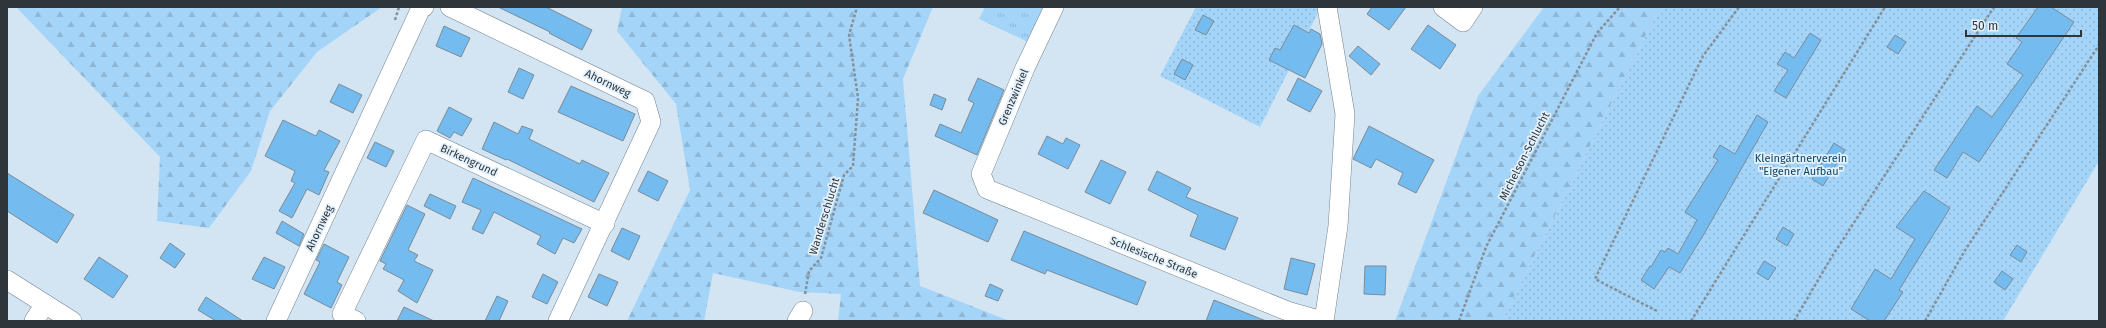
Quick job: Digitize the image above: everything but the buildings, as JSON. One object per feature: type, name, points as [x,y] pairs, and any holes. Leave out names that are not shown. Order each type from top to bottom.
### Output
[{"type":"street","name":"Ahornweg","points":[[276,321],[421,8],[424,7]]},
{"type":"street","name":"Ahornweg","points":[[450,7],[645,101],[651,122],[604,224]]},
{"type":"street","name":"Grenzwinkel","points":[[987,189],[982,174],[1025,68],[1054,7]]},
{"type":"street","name":"Schlesische Straße","points":[[987,189],[1290,312],[1323,321],[1338,226],[1345,114],[1327,7]]},
{"type":"street","points":[[1443,7],[1463,22],[1473,7]]},
{"type":"street","name":"Birkengrund","points":[[356,321],[342,314],[426,140],[604,224]]},
{"type":"street","points":[[558,321],[604,224]]},
{"type":"street","points":[[7,280],[72,321]]},
{"type":"street","points":[[34,321],[44,304]]},
{"type":"path","name":"Wanderschlucht","points":[[800,316],[809,271],[821,258],[844,175],[853,166],[858,98],[849,35],[857,7]]},
{"type":"path","name":"Michelson-Schlucht","points":[[1459,321],[1486,247],[1597,33],[1620,7]]},
{"type":"path","points":[[1657,311],[1596,279],[1703,56],[1740,7]]},
{"type":"path","points":[[1691,321],[1885,7]]},
{"type":"path","points":[[1794,321],[1831,258],[1994,7]]},
{"type":"path","points":[[1925,321],[1964,252],[2099,45]]},
{"type":"green space","points":[[16,7],[382,7],[317,52],[270,111],[251,171],[209,228],[157,221],[160,157]]},
{"type":"green space","points":[[622,7],[933,7],[903,79],[920,286],[1010,321],[838,321],[841,294],[800,292],[713,273],[704,321],[627,321],[690,190],[676,104],[617,31]]},
{"type":"green space","points":[[985,7],[1044,7],[1028,42],[979,19]]},
{"type":"green space","points":[[1196,7],[1321,7],[1260,127],[1160,76]]},
{"type":"green space","points":[[1544,7],[1660,7],[1502,321],[1395,321],[1478,96]]},
{"type":"green space","name":"Kleingärtnerverein \"Eigener Aufbau\"","points":[[1660,7],[2099,7],[2099,161],[2003,321],[1502,321]]}]
